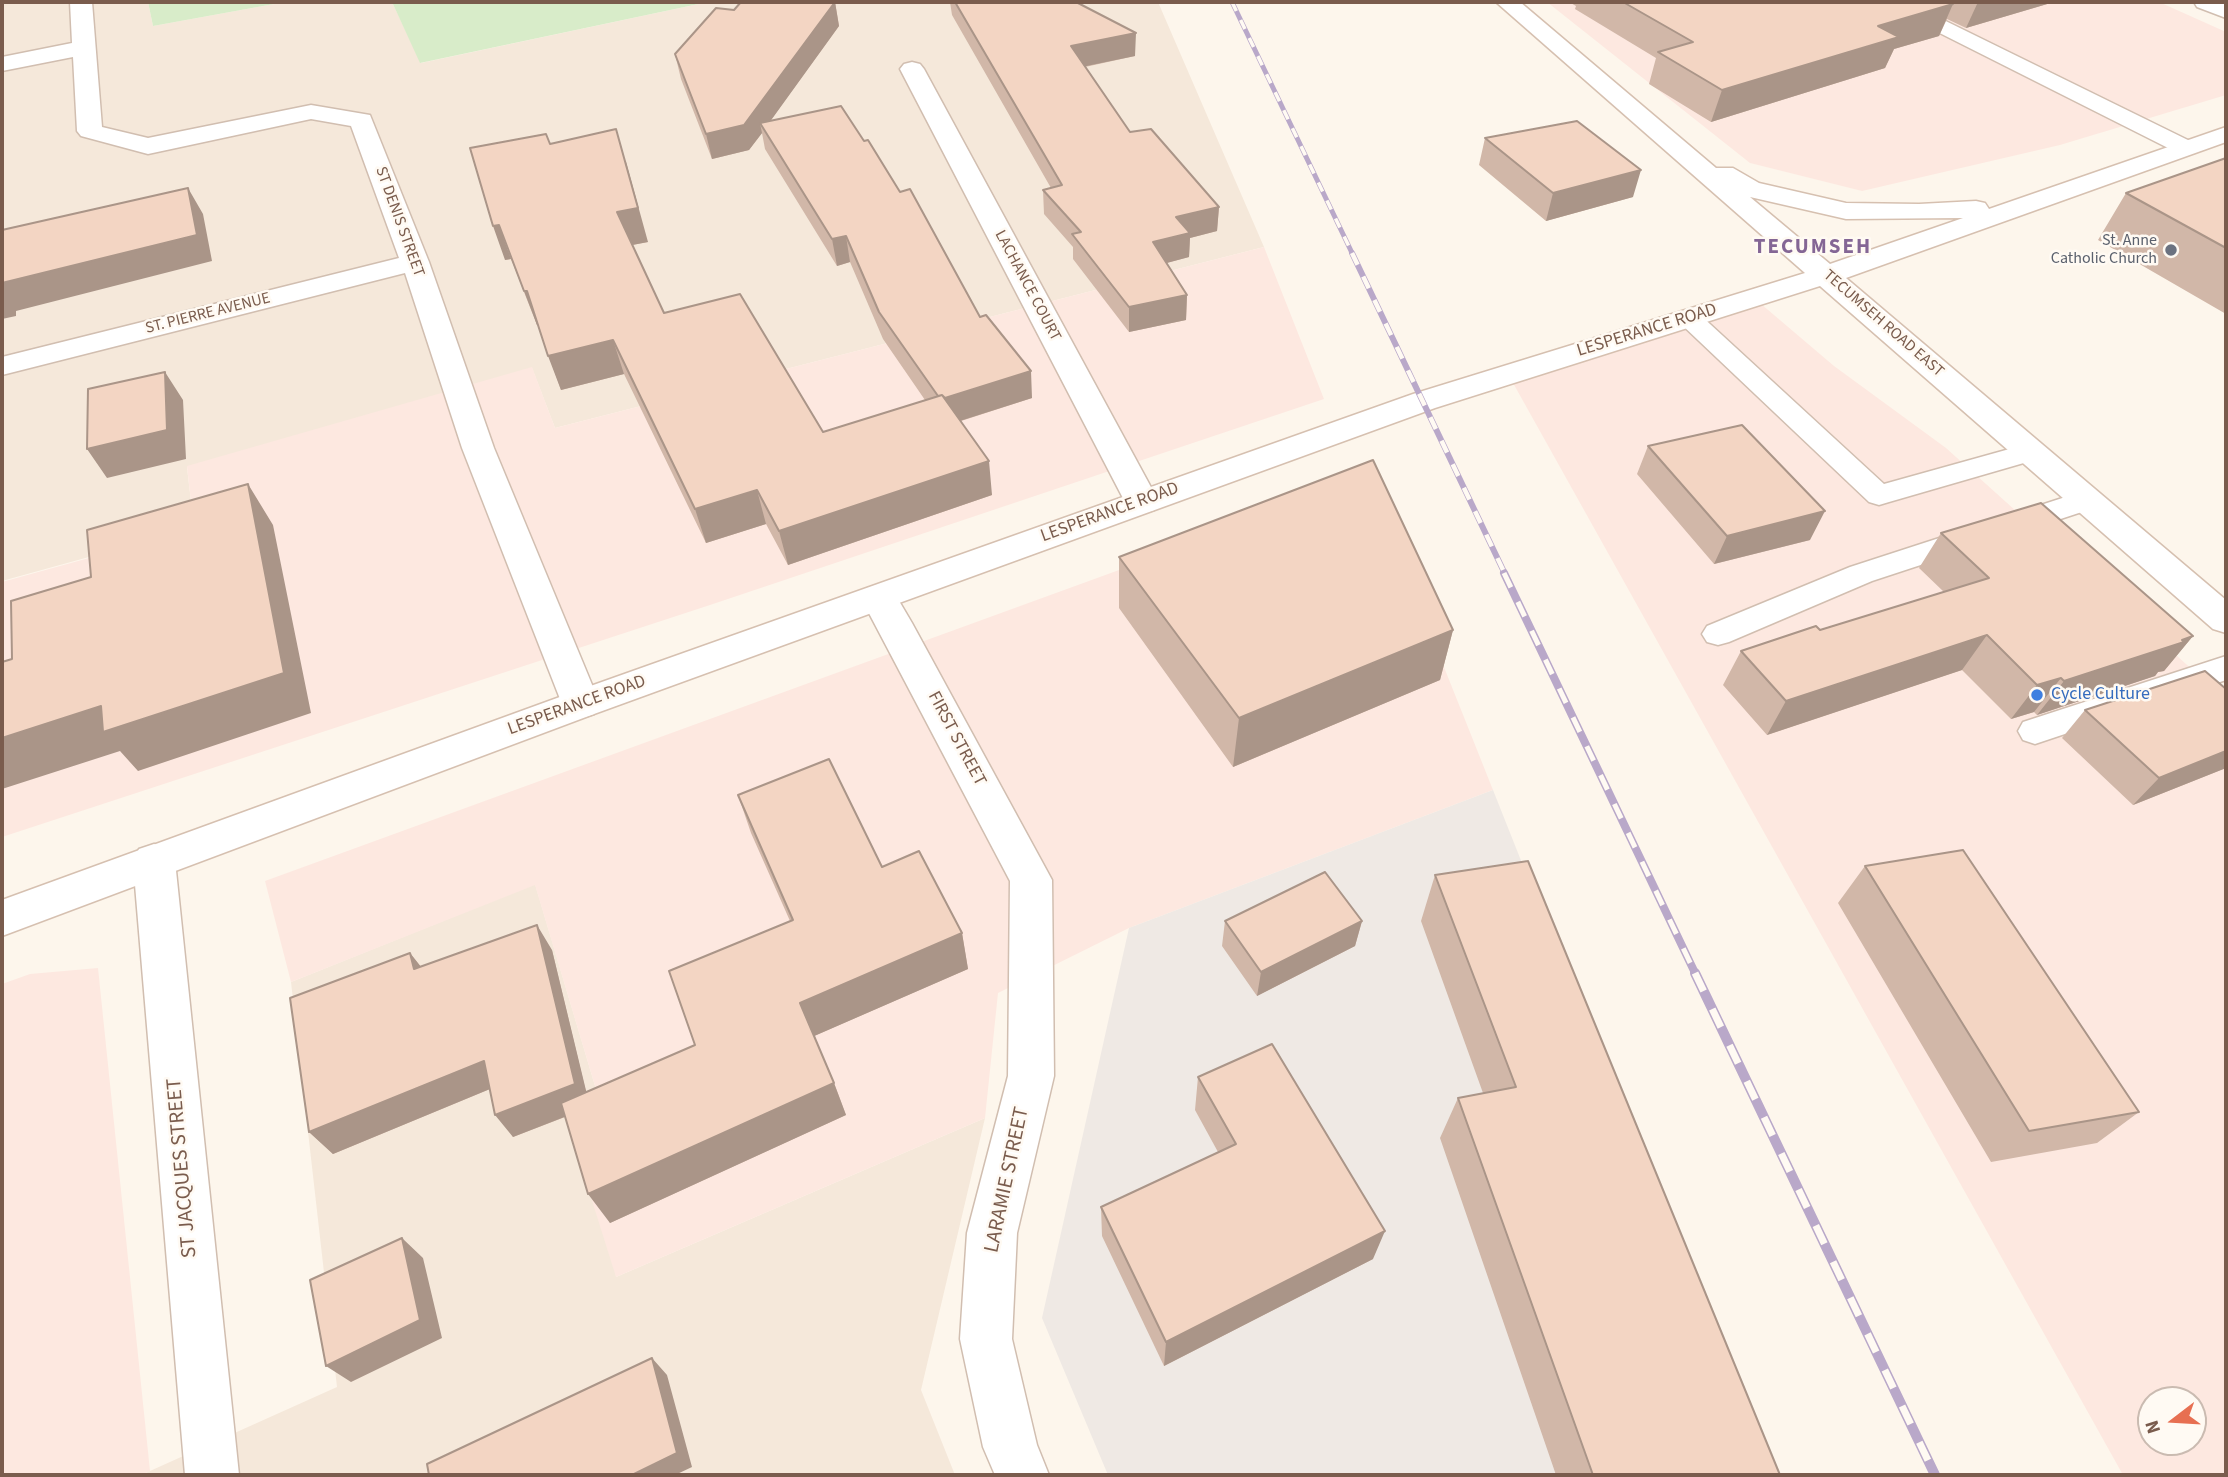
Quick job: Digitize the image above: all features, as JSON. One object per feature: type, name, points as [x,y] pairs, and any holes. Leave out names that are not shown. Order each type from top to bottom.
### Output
[{"type":"street","name":"ST DENIS STREET","points":[[81,2],[90,131],[148,146],[311,112],[361,120],[415,262],[478,448],[580,704]]},
{"type":"street","name":"TECUMSEH ROAD EAST","points":[[1507,2],[2226,620]]},
{"type":"street","points":[[2205,2],[2226,11]]},
{"type":"street","points":[[2,64],[83,48]]},
{"type":"street","name":"LACHANCE COURT","points":[[912,69],[1142,502]]},
{"type":"street","name":"LESPERANCE ROAD","points":[[2,918],[580,704],[1424,401],[1827,275],[2226,134]]},
{"type":"street","points":[[1669,143],[1750,189],[1846,211],[1919,212],[2020,206]]},
{"type":"street","name":"ST. PIERRE AVENUE","points":[[2,366],[415,262]]},
{"type":"street","name":"FIRST STREET","points":[[879,598],[900,632],[1031,880]]},
{"type":"street","name":"ST JACQUES STREET","points":[[154,861],[212,1475]]},
{"type":"street","name":"LARAMIE STREET","points":[[1022,1475],[1010,1447],[986,1339],[992,1233],[1031,1076],[1031,880]]},
{"type":"lane","points":[[1893,2],[2186,148]]},
{"type":"lane","points":[[1689,318],[1879,495],[2031,452]]},
{"type":"lane","points":[[1718,634],[1861,574],[2087,500]]},
{"type":"lane","points":[[2035,731],[2226,668]]},
{"type":"shaded area","points":[[2,2],[148,2],[153,26],[285,2],[392,2],[421,63],[708,2],[1158,2],[1264,247],[555,428],[532,368],[187,467],[194,528],[2,581]]},
{"type":"shaded area","points":[[1547,2],[2159,2],[2226,32],[2226,95],[2060,145],[1862,191],[1750,163]]},
{"type":"shaded area","points":[[1264,247],[1324,399],[710,605],[2,837],[2,582],[194,529],[187,466],[532,367],[555,428]]},
{"type":"shaded area","points":[[1754,298],[1834,366],[1946,448],[2226,700],[2226,1475],[2123,1475],[1508,374]]},
{"type":"shaded area","points":[[1369,479],[1493,790],[1129,928],[998,993],[985,1118],[616,1277],[567,1121],[601,1106],[535,885],[291,982],[265,881]]},
{"type":"shaded area","points":[[1493,790],[1765,1475],[1108,1475],[1042,1318],[1129,928]]},
{"type":"shaded area","points":[[535,884],[601,1106],[616,1277],[985,1118],[921,1390],[955,1475],[141,1475],[337,1387],[291,982]]},
{"type":"shaded area","points":[[98,968],[150,1471],[141,1475],[2,1475],[2,984],[30,974]]},
{"type":"green space","points":[[148,2],[285,2],[153,26]]},
{"type":"green space","points":[[392,2],[708,2],[420,63]]},
{"type":"building","points":[[741,2],[835,2],[744,125],[706,134],[675,54],[716,8],[734,10]]},
{"type":"building","points":[[955,2],[1076,2],[1136,33],[1071,46],[1130,132],[1151,129],[1219,207],[1176,217],[1190,233],[1153,242],[1187,295],[1129,307],[1072,234],[1081,232],[1043,190],[1062,185]]},
{"type":"building","points":[[1623,2],[1953,4],[1878,26],[1899,37],[1722,90],[1658,52],[1693,42]]},
{"type":"building","points":[[841,106],[864,141],[868,140],[900,192],[910,189],[980,317],[986,315],[1031,371],[945,398],[938,396],[879,312],[846,236],[832,239],[760,123]]},
{"type":"building","points":[[1577,121],[1641,170],[1553,193],[1485,138]]},
{"type":"building","points":[[616,129],[638,208],[617,212],[664,313],[740,294],[823,432],[942,395],[989,461],[779,531],[757,490],[695,509],[613,340],[548,356],[527,291],[524,291],[499,225],[493,226],[470,148],[546,134],[550,144]]},
{"type":"building","points":[[2226,158],[2226,248],[2126,193]]},
{"type":"building","points":[[188,188],[197,235],[2,283],[2,230]]},
{"type":"building","points":[[165,372],[167,430],[87,449],[88,389]]},
{"type":"building","points":[[1742,425],[1825,511],[1727,536],[1648,446]]},
{"type":"building","points":[[1373,460],[1453,630],[1239,718],[1119,557]]},
{"type":"building","points":[[248,484],[284,673],[103,732],[101,706],[2,738],[2,662],[12,659],[11,601],[91,577],[87,530]]},
{"type":"building","points":[[2041,503],[2193,636],[2182,640],[2184,642],[2064,681],[2061,678],[2037,685],[1987,635],[1786,701],[1741,651],[1816,626],[1820,630],[1989,578],[1941,533]]},
{"type":"building","points":[[2205,671],[2226,689],[2226,751],[2159,778],[2085,710]]},
{"type":"building","points":[[829,759],[882,867],[919,851],[962,933],[800,1003],[834,1083],[588,1194],[561,1103],[695,1045],[669,971],[793,920],[738,795]]},
{"type":"building","points":[[1963,850],[2139,1112],[2029,1131],[1865,866]]},
{"type":"building","points":[[1528,861],[1780,1475],[1593,1475],[1458,1098],[1516,1087],[1435,875]]},
{"type":"building","points":[[1325,872],[1362,921],[1261,972],[1225,921]]},
{"type":"building","points":[[537,925],[575,1084],[495,1115],[484,1061],[309,1132],[290,998],[410,953],[414,969]]},
{"type":"building","points":[[1272,1044],[1385,1231],[1166,1342],[1101,1207],[1236,1144],[1198,1077]]},
{"type":"building","points":[[402,1238],[420,1320],[326,1366],[310,1280]]},
{"type":"building","points":[[652,1358],[677,1453],[632,1475],[429,1475],[427,1464]]},
{"type":"railway","points":[[1232,2],[1353,255]]},
{"type":"railway","points":[[1352,253],[1505,574]]},
{"type":"railway","points":[[1504,573],[1696,975]]},
{"type":"railway","points":[[1695,973],[1935,1475]]},
{"type":"place","name":"St. Anne Catholic Church","points":[[2171,250]]},
{"type":"place","name":"Cycle Culture","points":[[2037,695]]},
{"type":"district","name":"TECUMSEH","points":[[1813,248]]}]
